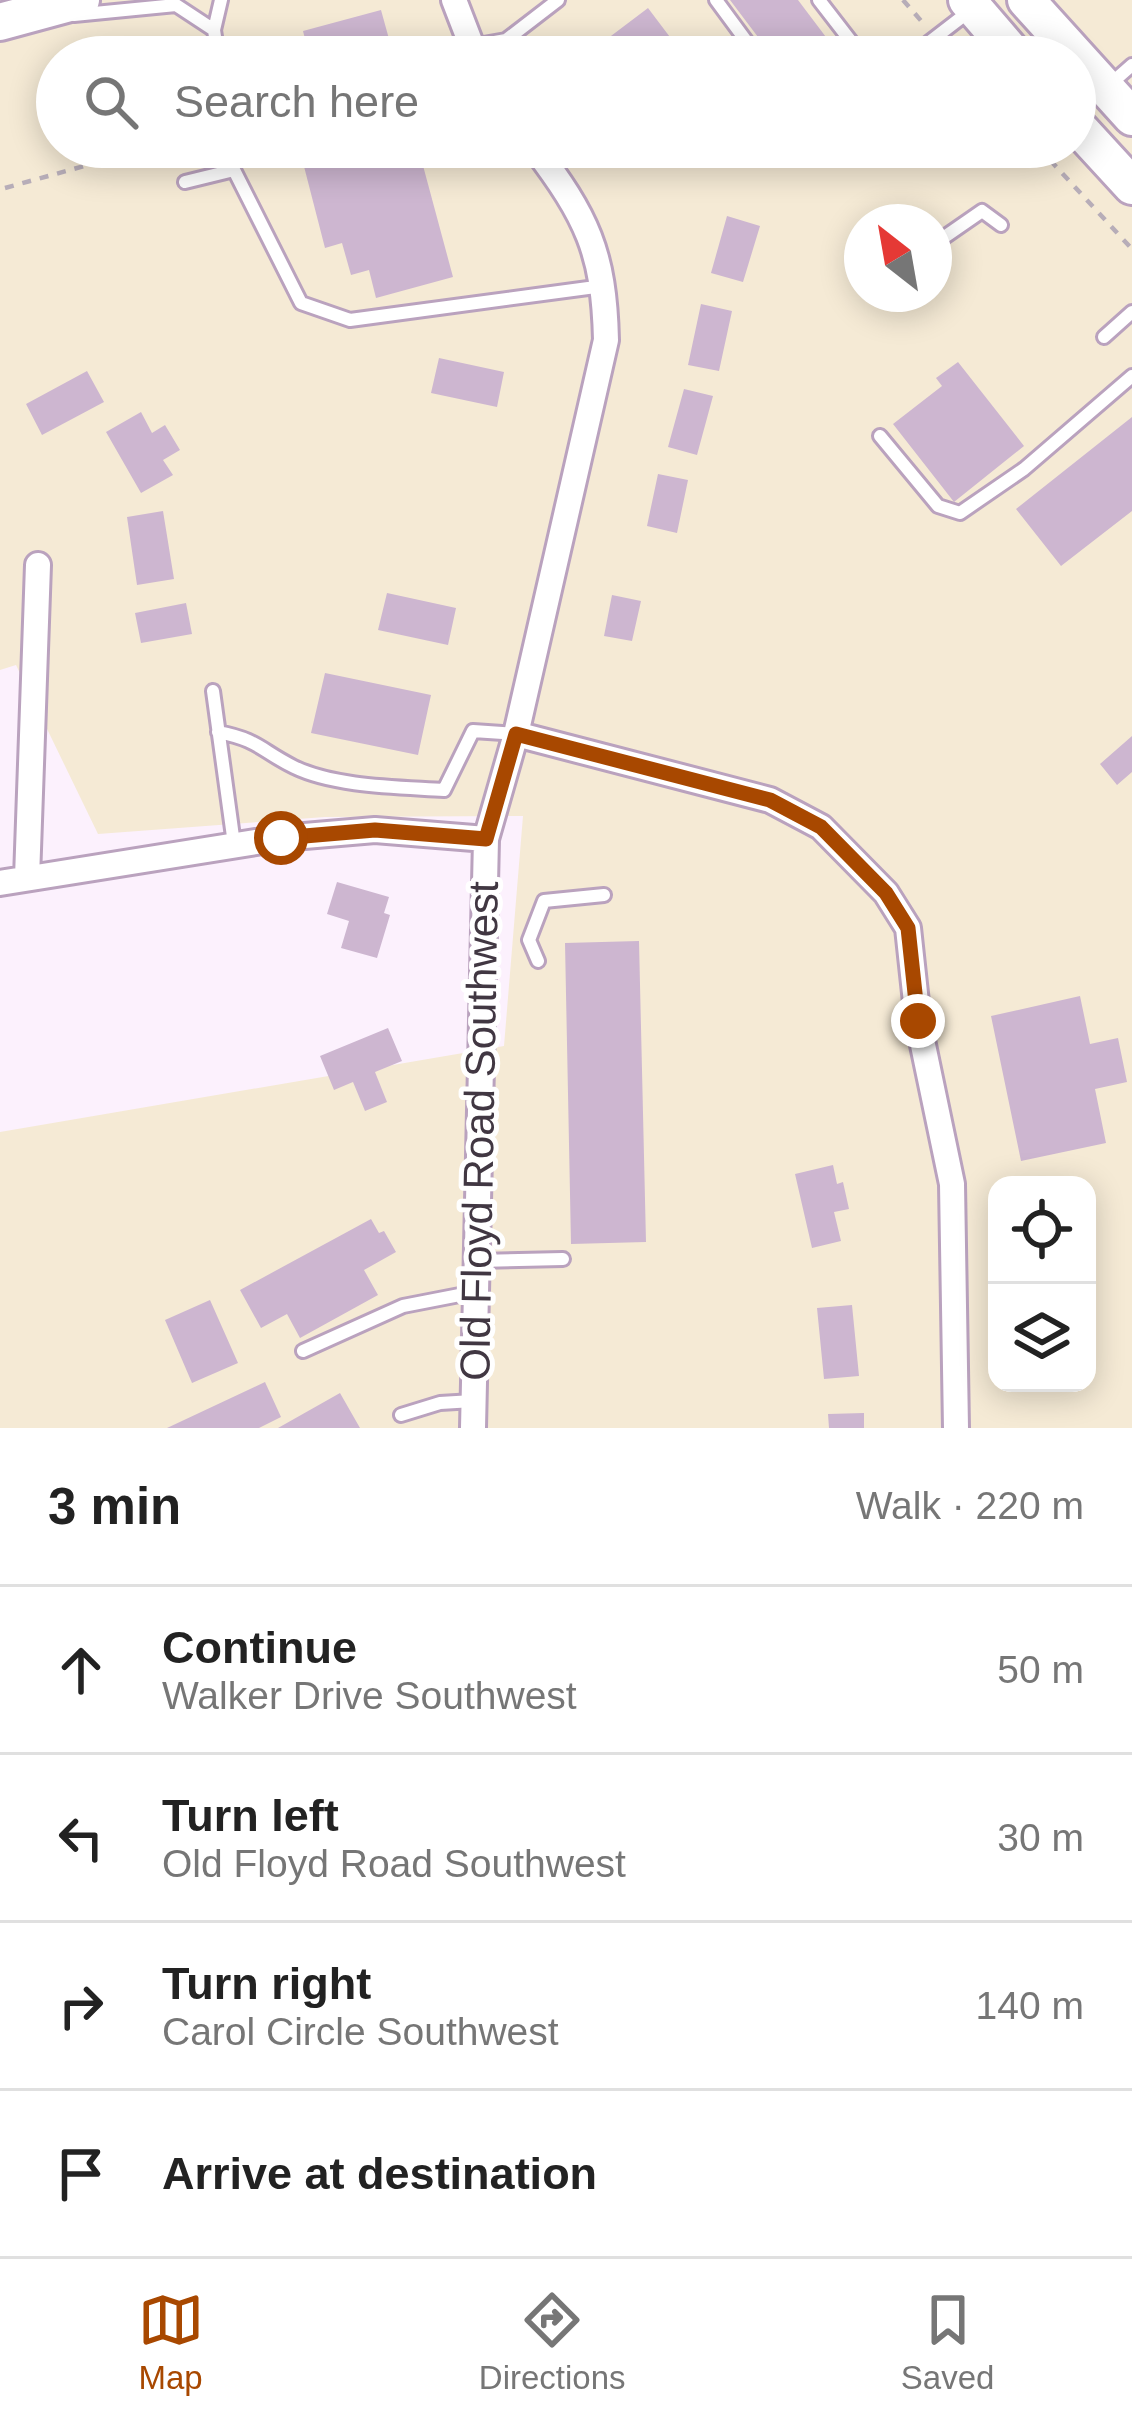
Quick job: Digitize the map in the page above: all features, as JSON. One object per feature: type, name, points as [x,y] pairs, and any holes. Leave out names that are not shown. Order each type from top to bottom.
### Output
[{"type":"main road","points":[[10,20],[81,0]]},
{"type":"main road","points":[[1026,0],[1069,36]]},
{"type":"main road","points":[[970,4],[998,36]]},
{"type":"main road","points":[[1119,77],[1132,117]]},
{"type":"main road","points":[[1096,147],[1132,186]]},
{"type":"street","points":[[454,0],[467,36]]},
{"type":"street","name":"Old Floyd Road Southwest","points":[[472,1428],[486,839],[516,734],[606,340],[604,286],[583,215],[549,168]]},
{"type":"street","points":[[26,878],[38,565]]},
{"type":"street","points":[[516,734],[770,800],[821,827],[886,893],[908,928],[918,1021],[952,1184],[956,1428]]},
{"type":"street","points":[[0,883],[234,844],[375,830],[486,839]]},
{"type":"lane","points":[[215,36],[221,0]]},
{"type":"lane","points":[[511,36],[558,0]]},
{"type":"lane","points":[[716,0],[743,36]]},
{"type":"lane","points":[[819,0],[847,36]]},
{"type":"lane","points":[[10,20],[118,14],[176,4],[214,30]]},
{"type":"lane","points":[[934,36],[970,4]]},
{"type":"lane","points":[[185,182],[234,170],[301,303],[350,320],[604,286]]},
{"type":"lane","points":[[952,232],[982,211],[1001,225]]},
{"type":"lane","points":[[1104,337],[1132,312]]},
{"type":"lane","points":[[880,436],[938,506],[960,513],[1024,470],[1132,376]]},
{"type":"lane","points":[[213,691],[234,844]]},
{"type":"lane","points":[[218,732],[251,738],[296,768],[368,784],[444,790],[473,730],[516,734]]},
{"type":"lane","points":[[538,961],[529,940],[544,901],[604,895]]},
{"type":"lane","points":[[476,1261],[563,1259]]},
{"type":"lane","points":[[303,1351],[403,1306],[475,1292]]},
{"type":"lane","points":[[401,1415],[440,1403],[472,1400]]},
{"type":"path","points":[[5,188],[77,168]]},
{"type":"path","points":[[1057,168],[1132,249]]},
{"type":"shaded area","points":[[0,0],[1132,0],[1132,1428],[0,1428],[0,1132],[504,1046],[523,816],[325,817],[98,834],[16,665],[0,670]]},
{"type":"building","points":[[730,0],[798,0],[825,36],[757,36]]},
{"type":"building","points":[[648,8],[669,36],[611,36]]},
{"type":"building","points":[[381,10],[388,36],[304,36],[303,31]]},
{"type":"building","points":[[304,168],[424,168],[453,277],[376,298],[369,270],[351,275],[342,243],[325,248]]},
{"type":"building","points":[[727,216],[760,226],[743,282],[711,273]]},
{"type":"building","points":[[701,304],[732,311],[719,371],[688,365]]},
{"type":"building","points":[[439,358],[504,372],[497,407],[431,393]]},
{"type":"building","points":[[958,362],[1024,446],[954,502],[893,424],[942,386],[936,378]]},
{"type":"building","points":[[87,371],[104,402],[42,435],[26,404]]},
{"type":"building","points":[[684,389],[713,396],[697,455],[668,447]]},
{"type":"building","points":[[141,412],[152,433],[165,425],[180,450],[163,460],[173,475],[141,493],[106,432]]},
{"type":"building","points":[[1132,417],[1132,511],[1061,566],[1016,509]]},
{"type":"building","points":[[658,474],[688,480],[677,533],[647,526]]},
{"type":"building","points":[[163,511],[174,579],[137,585],[127,517]]},
{"type":"building","points":[[387,593],[456,608],[448,645],[378,630]]},
{"type":"building","points":[[612,595],[641,601],[632,641],[604,636]]},
{"type":"building","points":[[186,603],[192,634],[141,643],[135,613]]},
{"type":"building","points":[[325,673],[431,695],[418,755],[311,733]]},
{"type":"building","points":[[1132,736],[1132,772],[1117,785],[1100,764]]},
{"type":"building","points":[[337,882],[389,897],[384,913],[390,915],[377,958],[341,948],[349,921],[327,914]]},
{"type":"building","points":[[639,941],[646,1242],[571,1244],[565,943]]},
{"type":"building","points":[[1080,996],[1090,1044],[1118,1038],[1127,1082],[1095,1089],[1106,1143],[1021,1161],[991,1016]]},
{"type":"building","points":[[388,1028],[402,1061],[375,1072],[387,1102],[365,1111],[353,1082],[334,1090],[320,1056]]},
{"type":"building","points":[[833,1165],[849,1209],[834,1212],[841,1241],[812,1248],[795,1174]]},
{"type":"building","points":[[371,1219],[396,1252],[364,1270],[378,1295],[300,1338],[287,1314],[261,1328],[240,1290]]},
{"type":"building","points":[[210,1300],[238,1363],[192,1383],[165,1320]]},
{"type":"building","points":[[852,1305],[859,1376],[824,1379],[817,1308]]},
{"type":"building","points":[[265,1382],[281,1417],[259,1428],[167,1428]]},
{"type":"building","points":[[340,1393],[360,1428],[278,1428]]},
{"type":"building","points":[[864,1413],[864,1428],[829,1428],[828,1414]]},
{"type":"route","points":[[281,838],[375,830],[486,839],[516,734],[716,784],[770,800],[821,827],[886,893],[908,928],[918,1021]]}]
